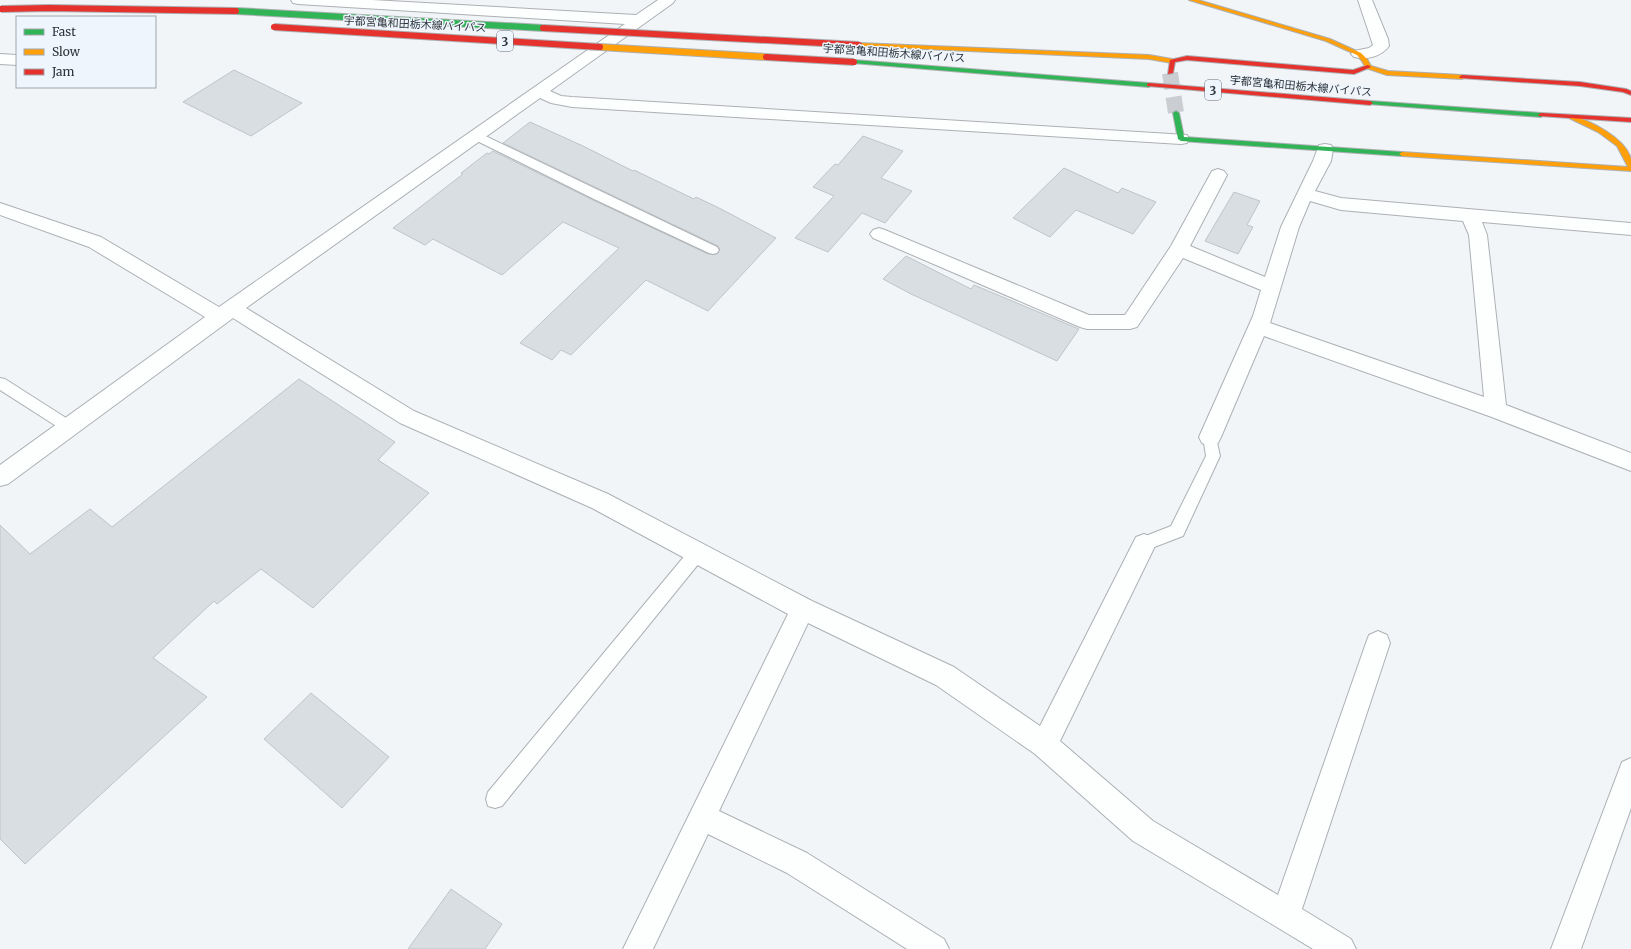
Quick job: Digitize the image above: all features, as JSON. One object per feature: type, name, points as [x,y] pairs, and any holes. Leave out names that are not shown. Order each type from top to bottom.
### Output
[{"type":"main road","points":[[1192,0],[1328,40],[1359,54],[1365,60],[1368,67]]},
{"type":"main road","points":[[0,9],[49,8],[224,10],[859,45],[1149,57],[1172,61],[1187,58],[1354,72],[1368,67],[1387,73],[1580,84],[1624,90],[1631,93]]},
{"type":"main road","points":[[0,9],[105,16]]},
{"type":"main road","name":"宇都宮亀和田栃木線バイパス","points":[[263,27],[854,62],[1027,74],[1368,104],[1631,120]]},
{"type":"main road","points":[[1170,73],[1172,61]]},
{"type":"main road","points":[[1176,113],[1180,139],[1631,169]]},
{"type":"main road","points":[[1571,117],[1600,130],[1620,145],[1631,165]]},
{"type":"street","points":[[298,0],[639,20]]},
{"type":"street","points":[[0,477],[226,312],[668,0]]},
{"type":"street","points":[[1359,54],[1374,52],[1381,46],[1380,39],[1365,0]]},
{"type":"street","points":[[0,59],[16,60]]},
{"type":"street","points":[[538,91],[557,100],[572,102],[1180,139]]},
{"type":"street","points":[[1210,438],[1259,327],[1290,227],[1304,194],[1322,162],[1324,149]]},
{"type":"street","points":[[879,234],[1087,322],[1130,322],[1178,249],[1218,175]]},
{"type":"street","points":[[1304,194],[1340,204],[1631,230]]},
{"type":"street","points":[[0,209],[95,242],[226,312],[407,417],[600,501],[698,552],[802,609],[945,676],[1044,745],[1143,831],[1341,949]]},
{"type":"street","points":[[1470,215],[1478,235],[1496,410]]},
{"type":"street","points":[[1178,249],[1272,287]]},
{"type":"street","points":[[1259,327],[1496,410],[1631,462]]},
{"type":"street","points":[[1044,745],[1144,544]]},
{"type":"street","points":[[638,949],[802,609]]},
{"type":"street","points":[[1286,916],[1378,643]]},
{"type":"street","points":[[1566,949],[1631,771]]},
{"type":"street","points":[[702,817],[797,863],[934,949]]},
{"type":"lane","points":[[475,135],[598,196],[714,250]]},
{"type":"lane","points":[[0,383],[69,426]]},
{"type":"lane","points":[[1144,544],[1177,531],[1213,456],[1210,438]]},
{"type":"lane","points":[[496,799],[698,552]]},
{"type":"building","points":[[234,70],[302,103],[251,136],[183,102]]},
{"type":"building","points":[[530,122],[694,199],[696,197],[776,238],[708,311],[646,280],[571,355],[561,350],[552,360],[520,343],[619,248],[563,222],[502,275],[433,239],[425,245],[393,228],[463,174],[461,173],[487,153],[489,154],[493,151],[708,254],[717,254],[720,249],[718,246],[503,143]]},
{"type":"building","points":[[863,136],[903,151],[881,178],[912,191],[885,223],[862,213],[828,252],[795,238],[834,196],[813,187],[835,164],[838,165]]},
{"type":"building","points":[[1064,168],[1118,193],[1122,188],[1156,202],[1133,234],[1076,210],[1050,237],[1013,218]]},
{"type":"building","points":[[1234,192],[1260,201],[1247,225],[1253,227],[1238,254],[1205,241]]},
{"type":"building","points":[[906,256],[971,289],[974,285],[1079,329],[1057,361],[911,294],[883,279]]},
{"type":"building","points":[[299,379],[395,442],[378,460],[429,493],[313,608],[261,569],[217,604],[214,601],[153,658],[207,697],[25,864],[0,839],[0,525],[30,554],[90,509],[112,527]]},
{"type":"building","points":[[311,693],[389,757],[342,808],[264,739]]},
{"type":"building","points":[[451,889],[502,924],[485,949],[408,949]]},
{"type":"tunnel","points":[[1170,73],[1176,113]]},
{"type":"traffic: fast","points":[[236,11],[543,28]]},
{"type":"traffic: fast","points":[[854,62],[1149,85]]},
{"type":"traffic: fast","points":[[1370,103],[1541,115]]},
{"type":"traffic: fast","points":[[1176,113],[1181,139],[1402,154]]},
{"type":"traffic: slow","points":[[1192,0],[1328,40],[1359,54],[1365,60],[1368,67],[1387,73],[1462,77]]},
{"type":"traffic: slow","points":[[859,45],[1149,57],[1172,61]]},
{"type":"traffic: slow","points":[[600,47],[766,57]]},
{"type":"traffic: slow","points":[[1571,117],[1600,130],[1620,145],[1631,165]]},
{"type":"traffic: slow","points":[[1402,154],[1631,169]]},
{"type":"traffic: jam","points":[[1,9],[49,8],[236,11]]},
{"type":"traffic: jam","points":[[274,27],[600,47]]},
{"type":"traffic: jam","points":[[543,28],[859,45]]},
{"type":"traffic: jam","points":[[766,57],[854,62]]},
{"type":"traffic: jam","points":[[1170,73],[1172,61],[1187,58],[1354,72],[1368,67]]},
{"type":"traffic: jam","points":[[1462,77],[1580,84],[1624,90],[1631,93]]},
{"type":"traffic: jam","points":[[1149,85],[1370,103]]},
{"type":"traffic: jam","points":[[1541,115],[1631,120]]}]
